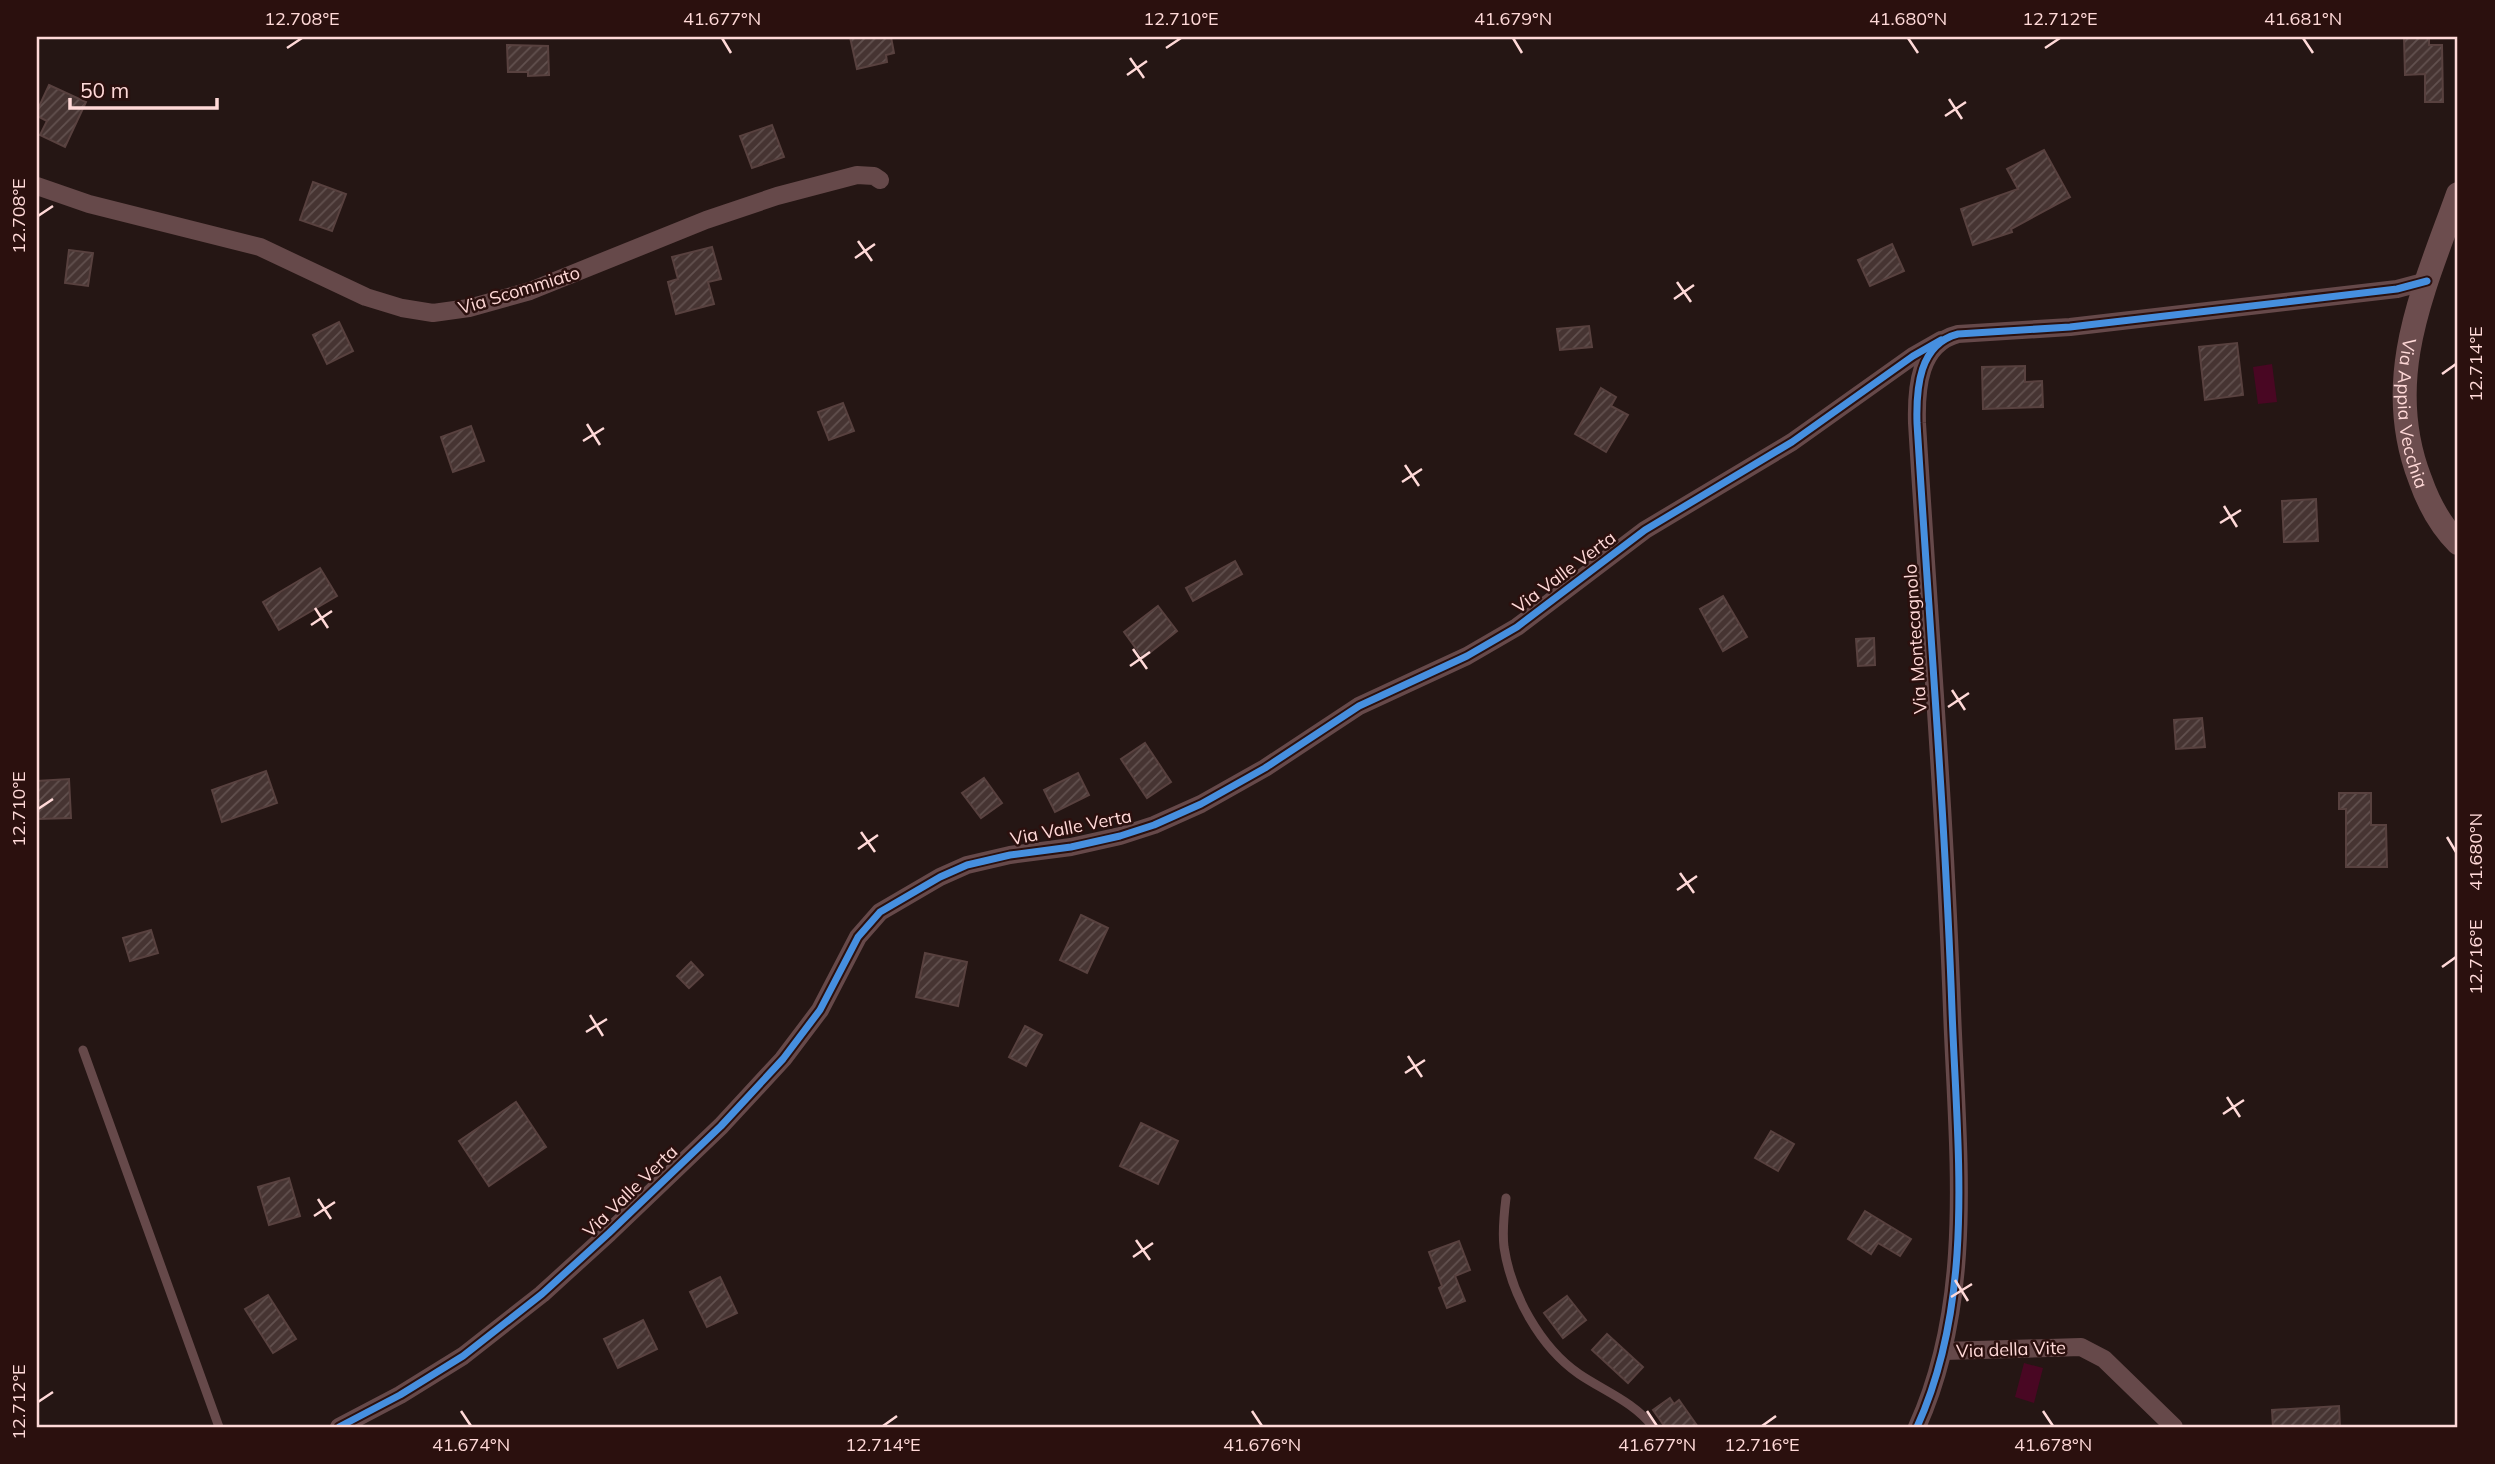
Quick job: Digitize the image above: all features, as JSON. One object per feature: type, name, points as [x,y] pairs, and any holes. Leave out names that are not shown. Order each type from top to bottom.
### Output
[{"type":"main road","name":"Via Appia Vecchia","points":[[2458,194],[2416,318],[2406,365],[2403,404],[2408,440],[2427,498],[2458,543]]},
{"type":"street","name":"Via Scommiato","points":[[37,186],[89,204],[260,247],[366,297],[402,308],[433,313],[469,308],[538,288],[713,218],[777,197],[857,175],[874,176],[880,180]]},
{"type":"street","points":[[1941,340],[1958,334],[2070,327],[2383,290],[2427,281]]},
{"type":"street","name":"Via Montecagnolo","points":[[1917,1427],[1933,1390],[1944,1351],[1957,1260],[1959,1189],[1950,946],[1917,415],[1923,367],[1932,349],[1941,340]]},
{"type":"street","name":"Via Valle Verta","points":[[339,1427],[409,1389],[477,1347],[542,1294],[721,1126],[783,1059],[820,1010],[858,937],[880,912],[940,877],[967,865],[1120,836],[1154,825],[1201,804],[1265,768],[1359,706],[1505,635],[1645,530],[1799,437],[1913,356],[1941,340]]},
{"type":"street","name":"Via della Vite","points":[[1944,1351],[2081,1347],[2104,1359],[2174,1427]]},
{"type":"lane","points":[[83,1050],[219,1427]]},
{"type":"lane","points":[[1506,1198],[1503,1235],[1507,1261],[1527,1310],[1542,1336],[1570,1367],[1634,1408],[1653,1427]]},
{"type":"shaded area","points":[[2272,364],[2277,402],[2258,404],[2253,367]]},
{"type":"shaded area","points":[[2024,1363],[2043,1368],[2034,1403],[2015,1397]]},
{"type":"building","points":[[850,37],[891,37],[894,53],[886,55],[887,62],[857,69]]},
{"type":"building","points":[[2404,37],[2429,37],[2429,45],[2442,45],[2443,102],[2425,102],[2425,74],[2405,75]]},
{"type":"building","points":[[507,45],[548,46],[549,75],[528,76],[528,72],[508,72]]},
{"type":"building","points":[[49,85],[86,102],[65,147],[40,135],[47,121],[37,116],[37,111]]},
{"type":"building","points":[[772,125],[784,157],[752,168],[740,136]]},
{"type":"building","points":[[2044,150],[2070,197],[2011,229],[2012,232],[1973,245],[1961,209],[2018,189],[2007,169]]},
{"type":"building","points":[[313,182],[346,194],[332,231],[300,220]]},
{"type":"building","points":[[1892,244],[1904,271],[1870,286],[1858,260]]},
{"type":"building","points":[[712,247],[721,279],[708,282],[714,304],[676,314],[668,282],[678,279],[672,257]]},
{"type":"building","points":[[69,250],[93,253],[88,286],[65,283]]},
{"type":"building","points":[[339,322],[353,351],[327,364],[313,335]]},
{"type":"building","points":[[1589,326],[1592,347],[1560,350],[1557,329]]},
{"type":"building","points":[[2237,343],[2243,395],[2205,400],[2199,347]]},
{"type":"building","points":[[2025,366],[2025,382],[2042,381],[2043,407],[1983,409],[1982,367]]},
{"type":"building","points":[[1601,388],[1616,397],[1611,406],[1628,415],[1606,452],[1575,434]]},
{"type":"building","points":[[843,403],[854,431],[829,440],[818,412]]},
{"type":"building","points":[[471,426],[484,461],[453,472],[441,437]]},
{"type":"building","points":[[2316,499],[2318,541],[2284,542],[2282,501]]},
{"type":"building","points":[[1235,561],[1242,574],[1193,601],[1186,588]]},
{"type":"building","points":[[320,568],[337,596],[279,630],[263,602]]},
{"type":"building","points":[[1723,596],[1747,637],[1723,651],[1700,609]]},
{"type":"building","points":[[1158,606],[1177,631],[1143,658],[1124,632]]},
{"type":"building","points":[[1874,638],[1875,665],[1858,666],[1856,639]]},
{"type":"building","points":[[2202,718],[2205,747],[2176,749],[2174,720]]},
{"type":"building","points":[[1145,743],[1171,782],[1147,798],[1121,759]]},
{"type":"building","points":[[266,771],[277,803],[222,822],[212,790]]},
{"type":"building","points":[[1078,773],[1089,795],[1055,812],[1044,790]]},
{"type":"building","points":[[984,778],[1002,803],[981,818],[962,793]]},
{"type":"building","points":[[69,779],[71,818],[37,819],[37,781]]},
{"type":"building","points":[[2339,793],[2371,793],[2371,825],[2386,825],[2387,867],[2346,867],[2346,809],[2339,809]]},
{"type":"building","points":[[1081,915],[1108,928],[1087,973],[1060,960]]},
{"type":"building","points":[[151,930],[158,953],[130,961],[123,938]]},
{"type":"building","points":[[925,953],[967,962],[958,1006],[916,997]]},
{"type":"building","points":[[691,962],[703,975],[689,988],[677,976]]},
{"type":"building","points":[[1025,1026],[1042,1035],[1026,1066],[1009,1057]]},
{"type":"building","points":[[516,1102],[546,1147],[489,1186],[459,1141]]},
{"type":"building","points":[[1141,1123],[1178,1141],[1158,1184],[1120,1166]]},
{"type":"building","points":[[1771,1131],[1794,1144],[1778,1171],[1755,1158]]},
{"type":"building","points":[[289,1178],[300,1216],[269,1225],[258,1187]]},
{"type":"building","points":[[1865,1211],[1911,1239],[1900,1256],[1878,1243],[1871,1254],[1848,1239]]},
{"type":"building","points":[[1459,1241],[1470,1270],[1455,1276],[1465,1301],[1447,1308],[1429,1252]]},
{"type":"building","points":[[720,1277],[737,1313],[707,1327],[690,1292]]},
{"type":"building","points":[[268,1295],[296,1339],[273,1353],[245,1309]]},
{"type":"building","points":[[1567,1296],[1586,1320],[1563,1338],[1544,1313]]},
{"type":"building","points":[[643,1320],[657,1349],[618,1368],[604,1339]]},
{"type":"building","points":[[1607,1334],[1643,1367],[1628,1383],[1592,1350]]},
{"type":"building","points":[[1670,1398],[1674,1404],[1679,1400],[1698,1427],[1665,1427],[1653,1410]]},
{"type":"building","points":[[2339,1406],[2340,1427],[2273,1427],[2272,1410]]},
{"type":"cycle path","points":[[1917,1427],[1936,1377],[1948,1327],[1955,1275],[1959,1169],[1945,863],[1917,423],[1919,382],[1928,357],[1945,339],[1958,334],[2070,327],[2397,289],[2427,281]]},
{"type":"cycle path","points":[[339,1427],[400,1395],[463,1356],[542,1294],[609,1233],[721,1126],[783,1059],[820,1010],[858,937],[880,912],[940,877],[967,865],[1120,836],[1154,825],[1201,804],[1265,768],[1359,706],[1467,656],[1517,627],[1645,530],[1792,442],[1913,356],[1941,340]]}]
